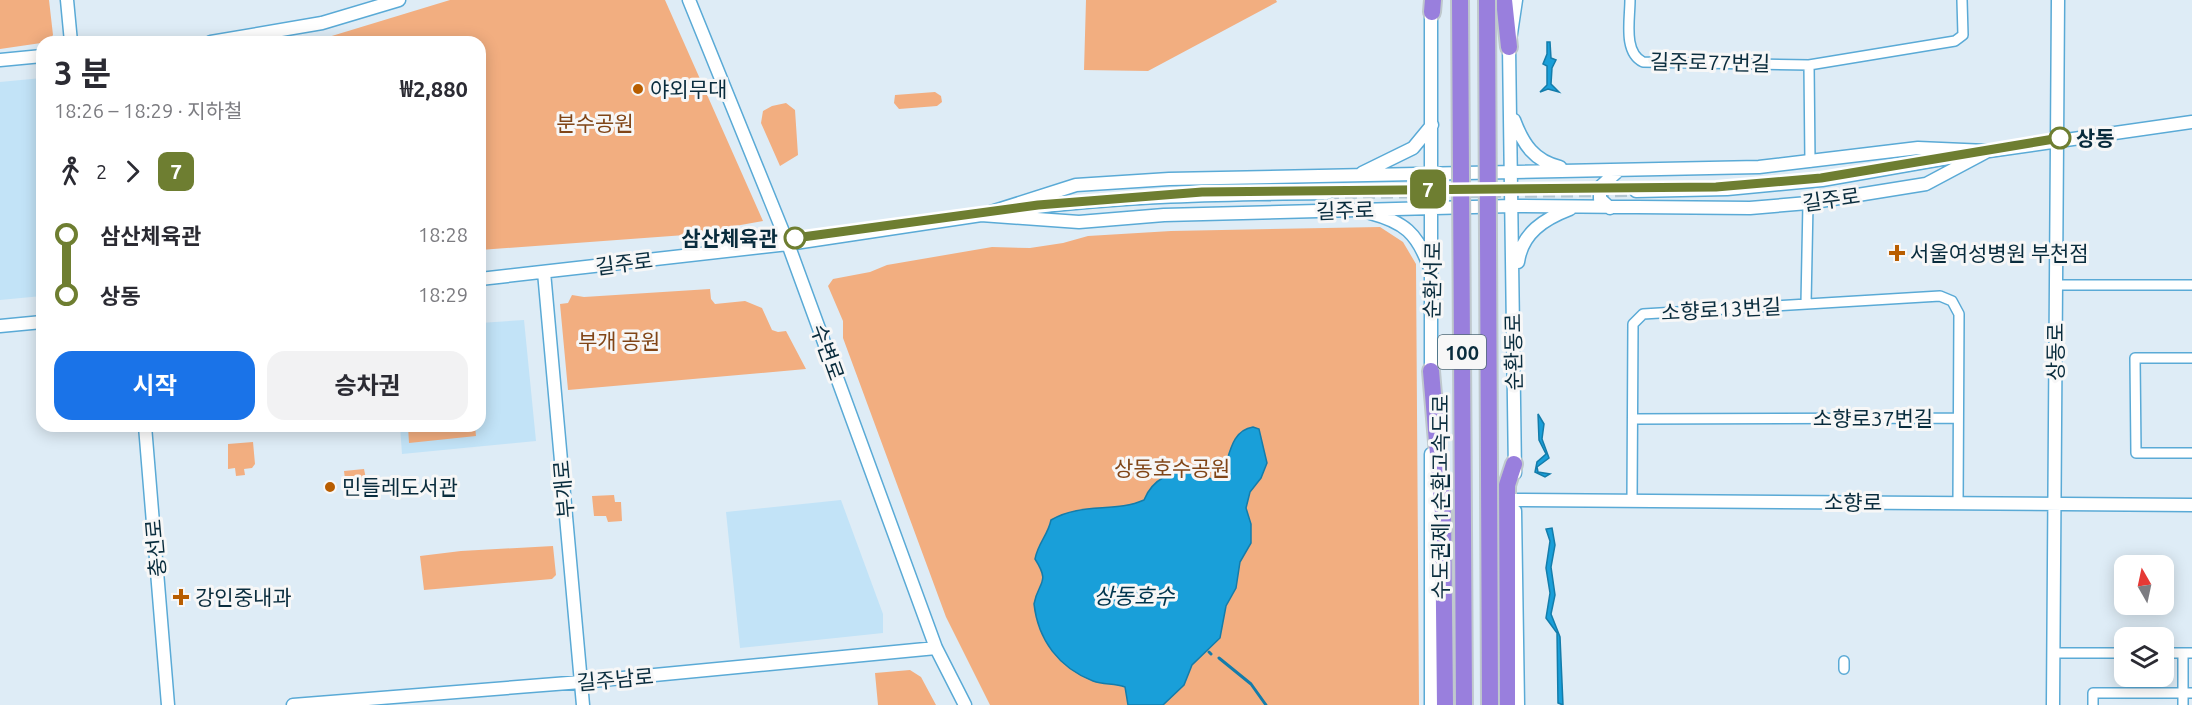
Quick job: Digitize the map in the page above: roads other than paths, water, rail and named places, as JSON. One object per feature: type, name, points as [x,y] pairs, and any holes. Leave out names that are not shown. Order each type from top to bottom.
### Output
[{"type":"highway","name":"수도권제1순환고속도로","points":[[1460,0],[1464,705]]},
{"type":"highway","name":"100","points":[[1487,0],[1490,705]]},
{"type":"highway","points":[[1504,0],[1509,47]]},
{"type":"highway","points":[[1431,371],[1443,513],[1445,705]]},
{"type":"highway","points":[[1507,705],[1507,485],[1514,464]]},
{"type":"street","points":[[68,0],[71,36]]},
{"type":"street","points":[[246,36],[322,23],[399,0]]},
{"type":"street","name":"수변로","points":[[689,0],[788,244],[936,648],[965,705]]},
{"type":"street","name":"순환동로","points":[[1516,0],[1509,47],[1518,705]]},
{"type":"street","name":"길주로77번길","points":[[1630,0],[1630,48],[1634,58],[1642,62],[1809,65],[1956,41],[1963,35],[1962,0]]},
{"type":"street","name":"상동로","points":[[2053,705],[2058,0]]},
{"type":"street","name":"순환서로","points":[[1431,705],[1432,4]]},
{"type":"street","points":[[0,60],[36,57]]},
{"type":"street","points":[[1809,65],[1810,162]]},
{"type":"street","points":[[1510,111],[1529,150],[1544,163],[1573,171]]},
{"type":"street","name":"길주로","points":[[1636,191],[1727,189],[1822,180],[1988,151],[2192,122]]},
{"type":"street","points":[[1359,175],[1413,148],[1433,124]]},
{"type":"street","name":"길주로","points":[[981,215],[1076,185],[1169,179],[1759,167],[1918,148],[1988,151]]},
{"type":"street","name":"길주로","points":[[981,215],[1079,222],[1164,215],[1512,206],[1750,208],[1808,203],[1926,184],[1988,151]]},
{"type":"street","points":[[1610,208],[1600,199],[1600,187],[1619,170]]},
{"type":"street","name":"길주로","points":[[486,278],[788,244],[1077,202],[1202,195],[1327,193]]},
{"type":"street","name":"소향로13번길","points":[[1632,501],[1633,324],[1643,314],[1806,304],[1808,203]]},
{"type":"street","points":[[1513,295],[1519,251],[1529,232],[1548,219],[1574,208]]},
{"type":"street","points":[[1357,210],[1393,221],[1415,235],[1431,273]]},
{"type":"street","name":"부개로","points":[[544,272],[583,705]]},
{"type":"street","points":[[2056,285],[2192,285]]},
{"type":"street","name":"소향로37번길","points":[[1806,304],[1940,296],[1952,301],[1959,314],[1958,503]]},
{"type":"street","points":[[0,326],[36,323]]},
{"type":"street","points":[[2192,358],[2135,357],[2136,453],[2192,453]]},
{"type":"street","name":"소향로37번길","points":[[1633,418],[1958,418]]},
{"type":"street","name":"충선로","points":[[145,432],[168,705]]},
{"type":"street","name":"소향로","points":[[1515,500],[2192,505]]},
{"type":"street","name":"길주남로","points":[[293,705],[581,682],[936,648]]},
{"type":"street","points":[[2053,653],[2114,653]]},
{"type":"street","points":[[2183,705],[2188,693],[2188,653]]},
{"type":"street","points":[[2093,705],[2093,693],[2188,693]]},
{"type":"street","points":[[2138,693],[2138,705]]},
{"type":"water","points":[[1547,42],[1550,42],[1551,58],[1556,60],[1552,68],[1551,84],[1559,92],[1548,89],[1540,92],[1547,85],[1547,66],[1543,64],[1547,54]]},
{"type":"water","points":[[1538,414],[1544,424],[1542,439],[1549,458],[1537,467],[1538,472],[1550,474],[1545,477],[1535,472],[1537,462],[1546,454],[1539,440]]},
{"type":"water","name":"상동호수","points":[[1253,427],[1259,429],[1267,463],[1261,478],[1250,492],[1246,508],[1251,524],[1251,543],[1240,562],[1236,588],[1226,606],[1220,638],[1192,665],[1184,685],[1163,705],[1128,705],[1125,687],[1093,681],[1070,669],[1045,641],[1034,604],[1043,578],[1035,559],[1038,548],[1051,520],[1062,515],[1086,509],[1133,504],[1144,500],[1158,481],[1171,474],[1194,474],[1210,479],[1221,477],[1235,440],[1239,434]]},
{"type":"water","points":[[1552,528],[1555,545],[1551,567],[1555,595],[1551,614],[1560,637],[1563,705],[1558,703],[1557,633],[1546,618],[1550,593],[1546,568],[1550,541],[1546,529]]},
{"type":"waterway","points":[[1219,658],[1251,684],[1266,705]]},
{"type":"tunnel","points":[[1327,193],[1636,191]]},
{"type":"metro line","name":"7","points":[[795,238],[1079,200],[1202,192],[1716,187],[1821,178],[1987,148],[2060,138]]},
{"type":"place","name":"야외무대","points":[[638,89]]},
{"type":"place","name":"상동","points":[[2060,138]]},
{"type":"place","name":"삼산체육관","points":[[795,238]]},
{"type":"place","name":"서울여성병원 부천점","points":[[1897,253]]},
{"type":"place","name":"민들레도서관","points":[[330,487]]},
{"type":"place","name":"강인중내과","points":[[181,597]]},
{"type":"park label","name":"분수공원","points":[[595,123]]},
{"type":"park label","name":"부개 공원","points":[[619,341]]},
{"type":"park label","name":"상동호수공원","points":[[1172,468]]}]
